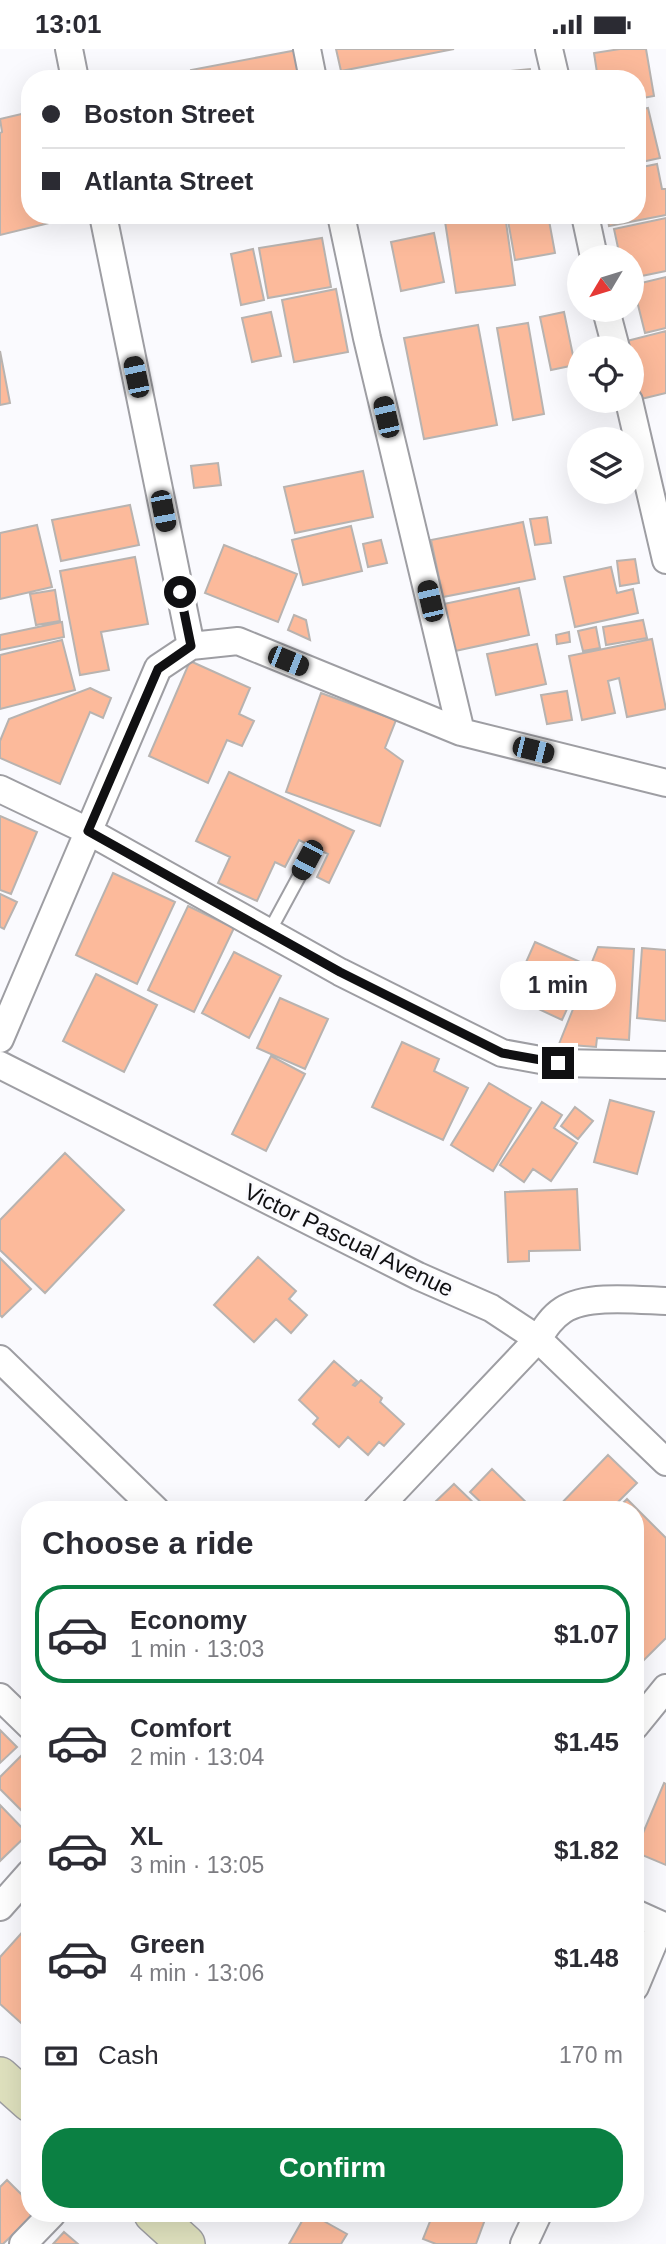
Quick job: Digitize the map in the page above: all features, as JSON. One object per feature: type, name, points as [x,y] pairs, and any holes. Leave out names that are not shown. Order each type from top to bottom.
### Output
[{"type":"street","points":[[69,49],[73,70]]},
{"type":"street","points":[[307,49],[311,70]]},
{"type":"street","points":[[549,49],[554,70]]},
{"type":"street","points":[[105,224],[191,646]]},
{"type":"street","points":[[343,224],[367,338],[461,732]]},
{"type":"street","points":[[587,224],[591,245]]},
{"type":"street","points":[[632,413],[666,560]]},
{"type":"street","points":[[0,1039],[158,669],[191,646],[239,641],[461,732],[666,783]]},
{"type":"street","points":[[0,789],[88,831],[340,972],[502,1053],[558,1063],[666,1065]]},
{"type":"street","name":"Victor Pascual Avenue","points":[[0,1065],[418,1276],[491,1308],[538,1339],[666,1462]]},
{"type":"street","points":[[385,1501],[538,1339],[548,1322],[564,1309],[581,1303],[607,1300],[666,1301]]},
{"type":"street","points":[[0,1359],[147,1501]]},
{"type":"street","points":[[644,1716],[665,1691]]},
{"type":"street","points":[[0,1697],[21,1717]]},
{"type":"street","points":[[0,1907],[21,1883]]},
{"type":"street","points":[[644,1917],[663,1926],[644,1967]]},
{"type":"street","points":[[0,2076],[21,2094]]},
{"type":"street","points":[[23,2244],[44,2222]]},
{"type":"street","points":[[161,2222],[186,2244]]},
{"type":"street","points":[[524,2244],[534,2222]]},
{"type":"lane","points":[[269,932],[307,860]]},
{"type":"building","points":[[336,49],[454,49],[346,70],[341,70]]},
{"type":"building","points":[[646,49],[654,96],[646,97],[646,70],[597,70],[594,53]]},
{"type":"building","points":[[297,50],[301,70],[191,70]]},
{"type":"building","points":[[646,108],[660,158],[646,161]]},
{"type":"building","points":[[21,114],[21,224],[45,224],[0,235],[2,132],[0,119]]},
{"type":"building","points":[[657,164],[662,189],[666,189],[666,215],[646,219],[646,166]]},
{"type":"building","points":[[666,218],[666,271],[644,276],[644,245],[617,245],[614,229]]},
{"type":"building","points":[[445,224],[506,224],[515,285],[456,293]]},
{"type":"building","points":[[509,224],[550,224],[555,253],[515,260]]},
{"type":"building","points":[[434,233],[444,282],[401,291],[391,242]]},
{"type":"building","points":[[322,238],[331,287],[268,298],[259,248]]},
{"type":"building","points":[[253,249],[264,300],[241,305],[231,254]]},
{"type":"building","points":[[666,277],[666,328],[645,333],[642,322],[644,282]]},
{"type":"building","points":[[336,289],[348,352],[294,362],[282,300]]},
{"type":"building","points":[[271,312],[281,356],[252,362],[242,318]]},
{"type":"building","points":[[564,312],[569,336],[567,367],[551,370],[540,317]]},
{"type":"building","points":[[528,323],[544,414],[513,420],[497,328]]},
{"type":"building","points":[[478,325],[497,425],[424,439],[404,338]]},
{"type":"building","points":[[666,331],[666,393],[644,398],[644,337]]},
{"type":"building","points":[[0,351],[10,403],[0,405]]},
{"type":"building","points":[[218,463],[221,485],[194,488],[191,466]]},
{"type":"building","points":[[363,471],[373,517],[295,533],[284,487]]},
{"type":"building","points":[[130,505],[139,545],[61,561],[52,520]]},
{"type":"building","points":[[547,517],[551,543],[535,545],[530,519]]},
{"type":"building","points":[[523,522],[535,579],[443,597],[431,540]]},
{"type":"building","points":[[37,525],[52,587],[0,599],[0,533]]},
{"type":"building","points":[[351,526],[362,571],[303,585],[292,540]]},
{"type":"building","points":[[381,540],[387,563],[368,567],[363,544]]},
{"type":"building","points":[[224,545],[297,574],[278,622],[205,593]]},
{"type":"building","points":[[135,557],[148,624],[101,632],[109,670],[80,675],[60,571]]},
{"type":"building","points":[[635,559],[639,583],[620,586],[617,561]]},
{"type":"building","points":[[611,567],[617,593],[633,589],[638,613],[575,627],[564,577]]},
{"type":"building","points":[[519,588],[529,635],[455,651],[444,604]]},
{"type":"building","points":[[55,590],[60,621],[36,625],[30,594]]},
{"type":"building","points":[[294,615],[306,620],[310,640],[288,630]]},
{"type":"building","points":[[643,620],[647,638],[606,645],[603,627]]},
{"type":"building","points":[[62,622],[64,637],[0,650],[0,635]]},
{"type":"building","points":[[596,627],[600,648],[583,651],[578,631]]},
{"type":"building","points":[[569,632],[570,642],[557,644],[556,635]]},
{"type":"building","points":[[652,639],[666,709],[627,717],[619,678],[608,681],[615,713],[582,720],[569,656]]},
{"type":"building","points":[[62,640],[75,690],[0,709],[0,655]]},
{"type":"building","points":[[537,644],[546,684],[496,695],[487,654]]},
{"type":"building","points":[[190,661],[250,688],[239,714],[254,721],[242,746],[227,740],[208,783],[149,756]]},
{"type":"building","points":[[90,688],[111,698],[103,718],[90,712],[60,784],[0,758],[0,741],[9,719]]},
{"type":"building","points":[[567,691],[572,720],[547,724],[541,695]]},
{"type":"building","points":[[321,693],[396,720],[385,748],[403,761],[380,826],[286,792]]},
{"type":"building","points":[[229,772],[354,831],[329,883],[317,877],[328,854],[299,840],[285,867],[275,862],[257,901],[218,883],[230,857],[196,841]]},
{"type":"building","points":[[0,816],[37,832],[11,894],[0,890]]},
{"type":"building","points":[[113,873],[175,902],[137,984],[76,955]]},
{"type":"building","points":[[0,894],[17,902],[4,929],[0,927]]},
{"type":"building","points":[[188,906],[234,928],[194,1012],[148,990]]},
{"type":"building","points":[[535,942],[587,965],[562,1020],[511,996]]},
{"type":"building","points":[[598,947],[634,949],[629,1040],[597,1038],[596,1047],[559,1044]]},
{"type":"building","points":[[642,948],[666,950],[666,1021],[637,1018]]},
{"type":"building","points":[[234,952],[281,976],[249,1038],[202,1013]]},
{"type":"building","points":[[96,974],[157,1005],[124,1072],[63,1041]]},
{"type":"building","points":[[280,998],[328,1019],[305,1069],[257,1048]]},
{"type":"building","points":[[402,1042],[439,1059],[434,1071],[468,1088],[443,1140],[372,1107]]},
{"type":"building","points":[[271,1056],[305,1074],[266,1151],[232,1134]]},
{"type":"building","points":[[489,1083],[531,1108],[493,1171],[451,1145]]},
{"type":"building","points":[[610,1100],[654,1112],[637,1174],[594,1162]]},
{"type":"building","points":[[542,1102],[562,1115],[554,1128],[577,1143],[551,1181],[533,1169],[524,1182],[500,1165]]},
{"type":"building","points":[[575,1107],[593,1121],[578,1139],[561,1126]]},
{"type":"building","points":[[65,1153],[124,1210],[45,1293],[0,1250],[0,1220]]},
{"type":"building","points":[[577,1189],[580,1250],[529,1251],[529,1261],[508,1262],[505,1192]]},
{"type":"building","points":[[258,1257],[296,1291],[289,1299],[307,1315],[291,1333],[276,1319],[254,1342],[214,1305]]},
{"type":"building","points":[[0,1258],[31,1289],[2,1317],[0,1315]]},
{"type":"building","points":[[334,1361],[357,1381],[353,1385],[361,1380],[382,1398],[380,1402],[404,1424],[384,1446],[379,1442],[368,1455],[348,1437],[339,1447],[313,1424],[318,1418],[299,1400]]},
{"type":"building","points":[[608,1455],[637,1483],[619,1501],[564,1501]]},
{"type":"building","points":[[492,1469],[525,1501],[480,1501],[470,1492]]},
{"type":"building","points":[[454,1484],[472,1501],[436,1501]]},
{"type":"building","points":[[644,1516],[666,1538],[666,1638],[644,1660]]},
{"type":"building","points":[[0,1730],[17,1747],[0,1763]]},
{"type":"building","points":[[21,1756],[21,1810],[0,1789],[0,1777]]},
{"type":"building","points":[[664,1783],[666,1865],[644,1856],[644,1831]]},
{"type":"building","points":[[0,1805],[21,1827],[21,1841],[0,1861]]},
{"type":"building","points":[[21,1934],[21,2023],[0,2004],[0,1957]]},
{"type":"building","points":[[7,2180],[21,2194],[21,2222],[26,2222],[3,2244],[0,2244],[0,2187]]},
{"type":"building","points":[[301,2222],[325,2222],[347,2234],[341,2244],[289,2244]]},
{"type":"building","points":[[430,2222],[484,2222],[476,2244],[436,2244],[423,2239]]},
{"type":"building","points":[[64,2232],[78,2244],[53,2244]]},
{"type":"route","points":[[180,592],[191,646],[158,669],[88,831],[340,972],[502,1053],[558,1063]]}]
